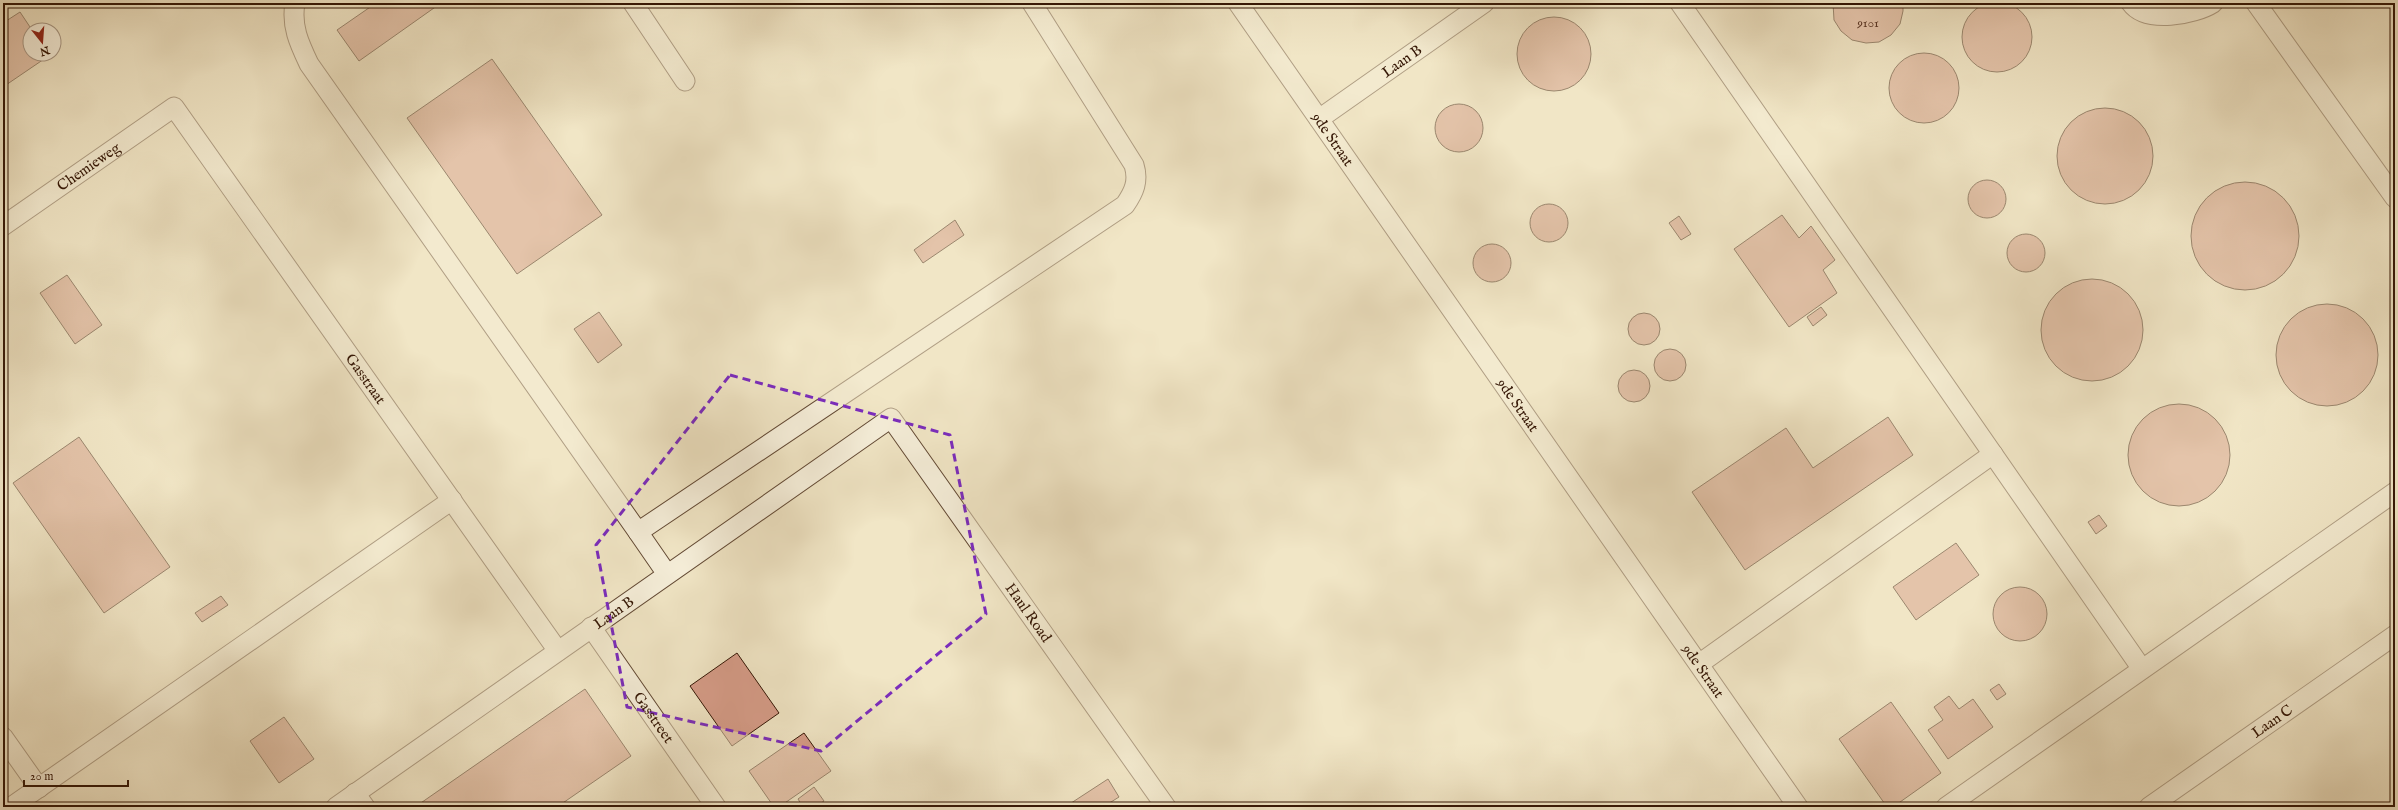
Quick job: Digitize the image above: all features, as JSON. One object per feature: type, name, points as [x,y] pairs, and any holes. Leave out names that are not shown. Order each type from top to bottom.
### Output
[{"type":"lane","points":[[295,3],[292,18],[298,41],[309,64],[667,574]]},
{"type":"lane","points":[[633,3],[685,81]]},
{"type":"lane","points":[[638,532],[1126,205],[1133,194],[1136,184],[1137,175],[1134,165],[1032,3]]},
{"type":"lane","name":"9de Straat","points":[[1238,3],[1798,807]]},
{"type":"lane","name":"Laan B","points":[[1319,119],[1484,3]]},
{"type":"lane","points":[[1680,3],[2142,669]]},
{"type":"lane","points":[[2131,3],[2146,12],[2164,16],[2196,12],[2213,3]]},
{"type":"lane","points":[[2256,3],[2395,198]]},
{"type":"lane","name":"Chemieweg","points":[[3,226],[174,107]]},
{"type":"lane","name":"Gasstraat","points":[[174,107],[558,651]]},
{"type":"lane","name":"Laan B","points":[[336,807],[360,800],[591,627],[891,418]]},
{"type":"lane","name":"Haul Road","points":[[891,418],[1166,807]]},
{"type":"lane","points":[[1699,664],[1993,454]]},
{"type":"lane","points":[[1946,807],[2395,492]]},
{"type":"lane","points":[[11,807],[452,500]]},
{"type":"lane","name":"Gasstreet","points":[[591,627],[716,807]]},
{"type":"lane","name":"Laan C","points":[[2149,807],[2395,635]]},
{"type":"lane","points":[[3,737],[39,788]]},
{"type":"highlighted area","points":[[730,375],[950,435],[986,614],[821,751],[627,707],[596,545]]},
{"type":"building","points":[[1990,2],[2004,2],[2017,8],[2026,17],[2032,30],[2030,50],[2022,62],[2004,72],[1990,72],[1977,66],[1968,57],[1962,44],[1962,30],[1968,17],[1977,8]]},
{"type":"building","points":[[376,3],[441,3],[359,61],[337,30]]},
{"type":"building","points":[[1833,3],[1903,3],[1903,11],[1900,24],[1891,35],[1879,42],[1866,43],[1852,40],[1841,31],[1834,20]]},
{"type":"building","points":[[20,12],[27,22],[22,22],[22,62],[40,62],[3,87],[3,23]]},
{"type":"building","points":[[1547,17],[1561,17],[1575,23],[1585,33],[1591,47],[1589,68],[1585,75],[1575,85],[1561,91],[1547,91],[1533,85],[1523,75],[1517,61],[1517,47],[1523,33],[1533,23]]},
{"type":"building","points":[[1917,53],[1931,53],[1944,59],[1953,68],[1957,74],[1959,88],[1957,102],[1949,113],[1938,121],[1931,123],[1917,123],[1910,121],[1899,113],[1891,102],[1889,95],[1889,81],[1891,74],[1899,63],[1910,55]]},
{"type":"building","points":[[492,59],[602,215],[517,274],[407,118]]},
{"type":"building","points":[[1459,104],[1468,106],[1476,111],[1481,119],[1483,128],[1481,137],[1476,145],[1468,150],[1459,152],[1450,150],[1442,145],[1437,137],[1435,128],[1437,119],[1442,111],[1450,106]]},
{"type":"building","points":[[2105,108],[2123,112],[2139,122],[2149,138],[2153,156],[2149,174],[2139,190],[2123,200],[2105,204],[2087,200],[2071,190],[2061,174],[2057,156],[2061,138],[2071,122],[2087,112]]},
{"type":"building","points":[[1983,180],[1991,180],[1998,183],[2003,188],[2006,199],[2003,210],[1998,215],[1991,218],[1983,218],[1976,215],[1971,210],[1968,203],[1968,195],[1971,188],[1976,183]]},
{"type":"building","points":[[2245,182],[2266,186],[2283,198],[2295,215],[2299,236],[2295,257],[2283,274],[2266,286],[2245,290],[2224,286],[2207,274],[2195,257],[2191,236],[2195,215],[2207,198],[2224,186]]},
{"type":"building","points":[[1545,204],[1553,204],[1560,207],[1565,212],[1568,223],[1565,234],[1560,239],[1553,242],[1545,242],[1538,239],[1533,234],[1530,227],[1530,219],[1533,212],[1538,207]]},
{"type":"building","points":[[1782,215],[1799,238],[1811,226],[1835,260],[1823,270],[1837,293],[1789,327],[1734,249]]},
{"type":"building","points":[[1679,216],[1691,234],[1681,240],[1669,223]]},
{"type":"building","points":[[955,220],[964,235],[923,263],[914,250]]},
{"type":"building","points":[[2022,234],[2030,234],[2037,237],[2042,242],[2045,253],[2042,264],[2037,269],[2030,272],[2022,272],[2015,269],[2010,264],[2007,257],[2007,249],[2010,242],[2015,237]]},
{"type":"building","points":[[1488,244],[1496,244],[1503,247],[1508,252],[1511,263],[1508,274],[1503,279],[1496,282],[1488,282],[1481,279],[1476,274],[1473,267],[1473,259],[1476,252],[1481,247]]},
{"type":"building","points":[[67,275],[102,325],[75,344],[40,293]]},
{"type":"building","points":[[2092,279],[2112,283],[2120,287],[2128,294],[2135,302],[2139,310],[2143,330],[2139,350],[2135,358],[2128,366],[2120,373],[2112,377],[2092,381],[2072,377],[2064,373],[2056,366],[2049,358],[2045,350],[2041,330],[2045,310],[2049,302],[2056,294],[2064,287],[2072,283]]},
{"type":"building","points":[[2327,304],[2347,308],[2355,312],[2363,319],[2370,327],[2374,335],[2378,355],[2374,375],[2370,383],[2363,391],[2355,398],[2347,402],[2327,406],[2307,402],[2299,398],[2291,391],[2284,383],[2280,375],[2276,355],[2280,335],[2284,327],[2291,319],[2299,312],[2307,308]]},
{"type":"building","points":[[1821,307],[1827,315],[1813,326],[1807,317]]},
{"type":"building","points":[[599,312],[622,345],[598,363],[574,329]]},
{"type":"building","points":[[1647,313],[1653,315],[1658,320],[1660,329],[1658,338],[1653,343],[1641,345],[1635,343],[1630,338],[1628,326],[1630,320],[1635,315]]},
{"type":"building","points":[[1667,349],[1673,349],[1683,356],[1686,365],[1685,371],[1679,378],[1673,381],[1667,381],[1657,374],[1654,368],[1654,362],[1661,352]]},
{"type":"building","points":[[1631,370],[1637,370],[1647,377],[1650,386],[1649,392],[1643,399],[1637,402],[1631,402],[1621,395],[1618,389],[1618,383],[1625,373]]},
{"type":"building","points":[[2179,404],[2199,408],[2207,412],[2215,419],[2222,427],[2226,435],[2230,455],[2226,475],[2222,483],[2215,491],[2207,498],[2199,502],[2179,506],[2159,502],[2151,498],[2143,491],[2136,483],[2132,475],[2128,455],[2132,435],[2136,427],[2143,419],[2151,412],[2159,408]]},
{"type":"building","points":[[1888,417],[1913,455],[1745,570],[1692,492],[1786,428],[1813,468]]},
{"type":"building","points":[[79,437],[170,567],[104,613],[13,483]]},
{"type":"building","points":[[2099,515],[2107,526],[2096,534],[2088,522]]},
{"type":"building","points":[[1956,543],[1979,575],[1916,620],[1893,587]]},
{"type":"building","points":[[2020,587],[2030,589],[2039,595],[2045,604],[2047,614],[2045,624],[2039,633],[2030,639],[2020,641],[2010,639],[2001,633],[1995,624],[1993,614],[1995,604],[2001,595],[2010,589]]},
{"type":"building","points":[[221,596],[228,605],[202,622],[195,613]]},
{"type":"building","points":[[737,653],[779,713],[732,746],[690,686]]},
{"type":"building","points":[[1999,684],[2006,694],[1997,700],[1990,690]]},
{"type":"building","points":[[585,689],[631,756],[557,807],[415,807]]},
{"type":"building","points":[[1949,696],[1959,709],[1973,699],[1993,727],[1948,759],[1928,730],[1943,720],[1934,707]]},
{"type":"building","points":[[1891,702],[1941,773],[1893,807],[1887,807],[1839,739]]},
{"type":"building","points":[[284,717],[314,759],[279,783],[250,741]]},
{"type":"building","points":[[804,733],[831,771],[779,807],[774,807],[749,771]]},
{"type":"building","points":[[1108,779],[1119,797],[1103,807],[1065,807]]},
{"type":"building","points":[[814,787],[824,801],[815,807],[803,807],[798,799]]}]
